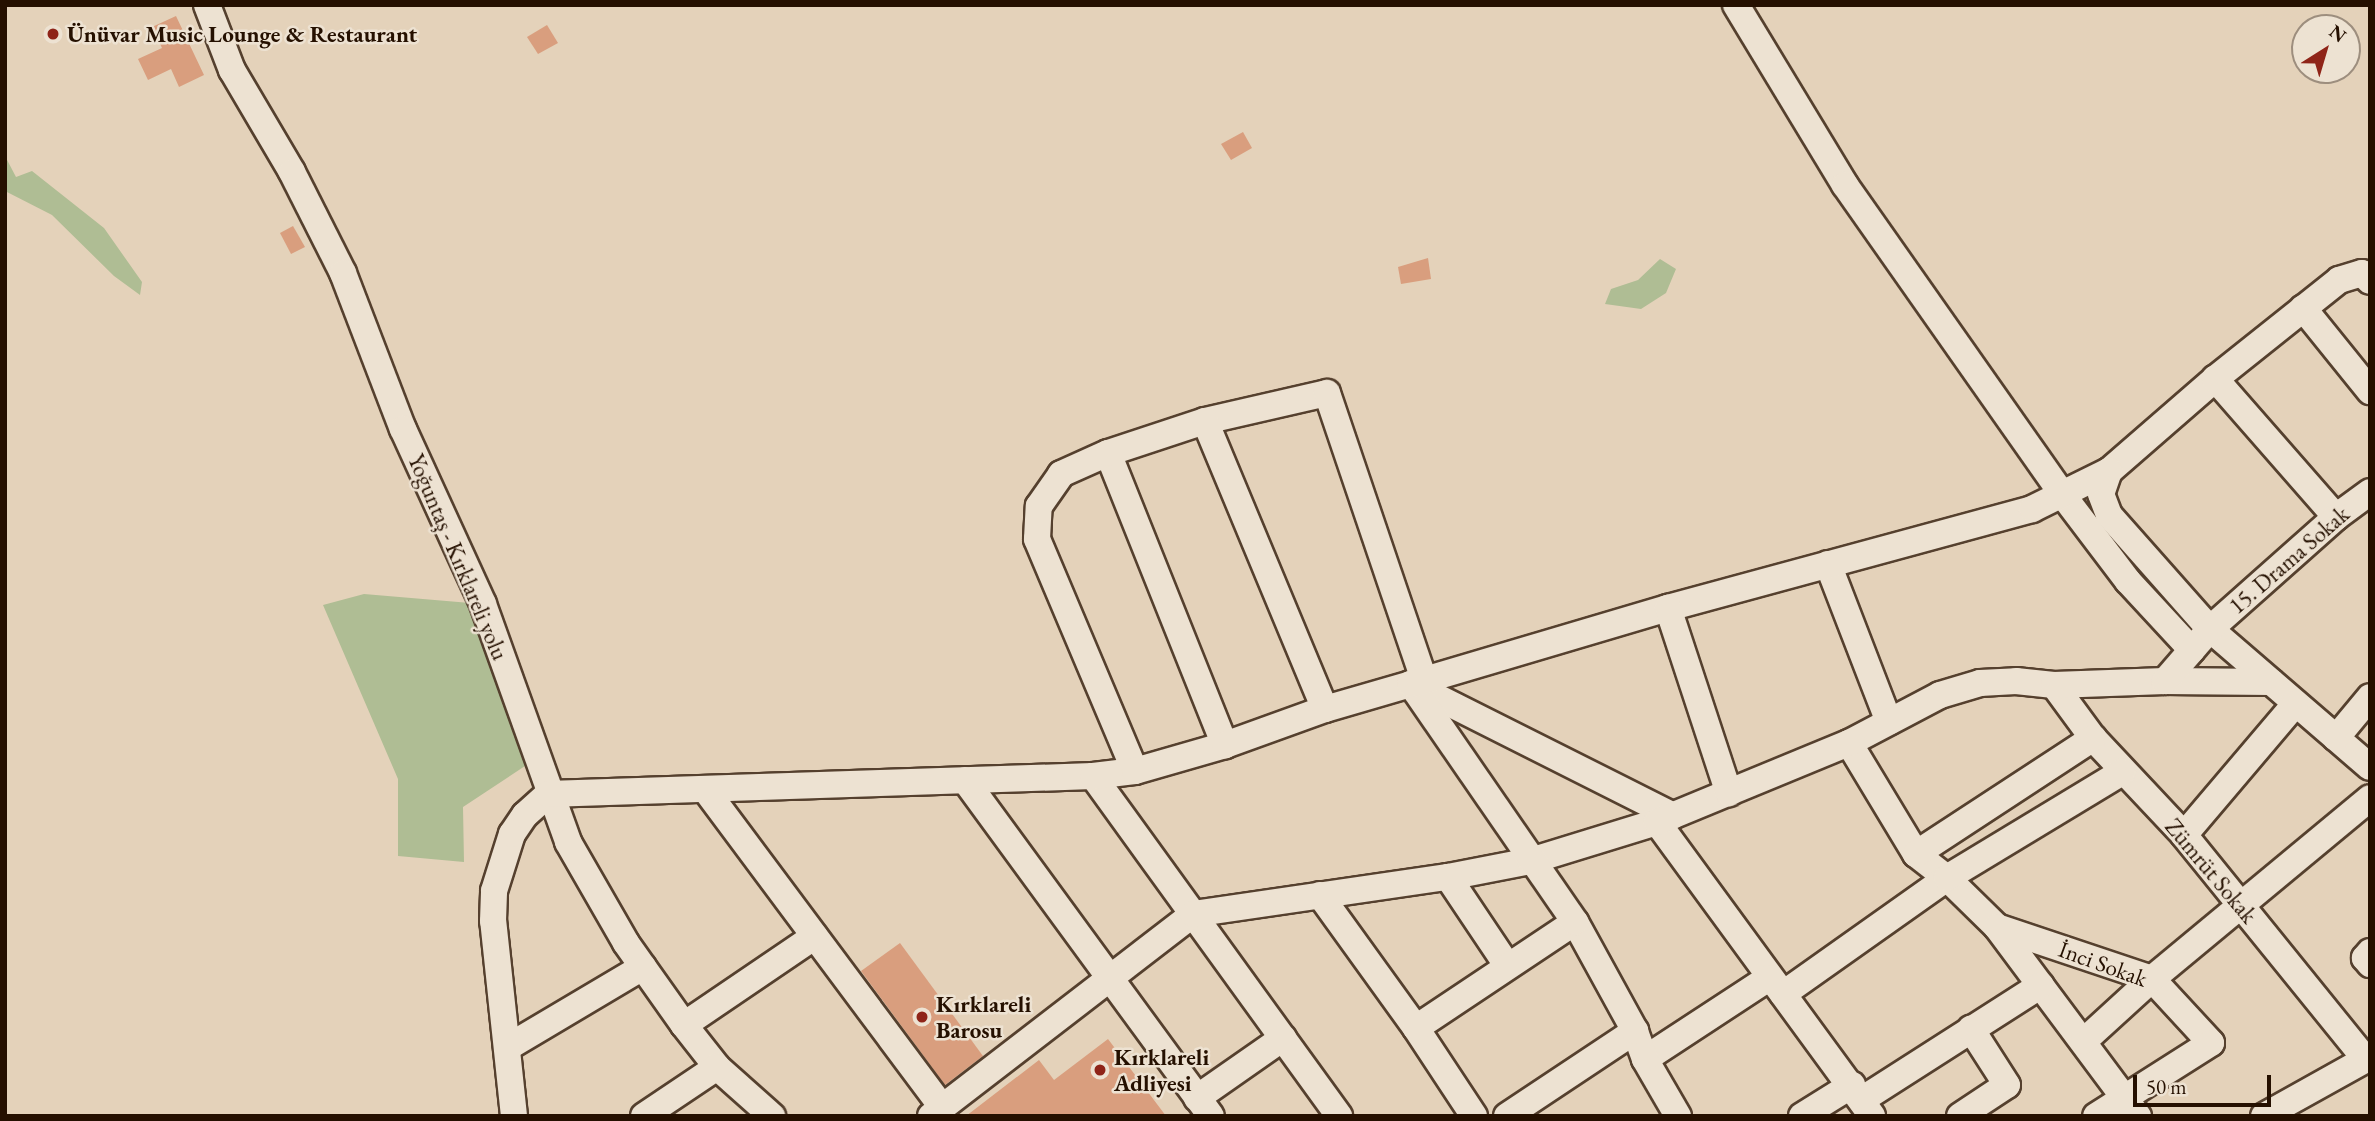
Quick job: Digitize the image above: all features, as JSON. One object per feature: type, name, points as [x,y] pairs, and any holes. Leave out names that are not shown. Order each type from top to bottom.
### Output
[{"type":"street","name":"Yoğuntaş - Kırklareli yolu","points":[[207,5],[232,70],[292,172],[343,273],[403,429],[483,604],[548,794],[568,842],[597,898],[684,1024],[717,1067],[772,1116]]},
{"type":"street","points":[[1736,5],[1845,185],[2062,494],[2128,581],[2192,649]]},
{"type":"street","points":[[514,1116],[493,921],[494,891],[512,834],[525,815],[548,794],[1093,776],[1135,771],[1225,745],[1325,709],[1668,608],[2032,509],[2109,471],[2215,379],[2339,280],[2362,272],[2370,281]]},
{"type":"street","points":[[2303,308],[2370,391]]},
{"type":"street","points":[[2215,379],[2336,517]]},
{"type":"street","points":[[1135,771],[1037,539],[1039,506],[1061,474],[1108,453],[1205,421],[1327,393],[1418,682],[1530,861],[1575,922],[1636,1031],[1645,1059],[1678,1116]]},
{"type":"street","points":[[1205,421],[1325,709]]},
{"type":"street","points":[[1108,453],[1225,745]]},
{"type":"street","points":[[2109,471],[2101,494],[2109,515],[2210,629],[2370,767]]},
{"type":"street","name":"15. Drama Sokak","points":[[2165,681],[2210,629],[2336,517],[2368,497]]},
{"type":"street","points":[[1828,564],[1889,722]]},
{"type":"street","points":[[1668,608],[1729,793]]},
{"type":"street","points":[[705,789],[815,936],[936,1111],[1193,914],[1448,877],[1530,861],[1665,819],[1849,743],[1940,695],[1980,683],[2016,681],[2054,685],[2165,681],[2271,682]]},
{"type":"street","points":[[1418,682],[1665,819],[1776,986],[1863,1100]]},
{"type":"street","name":"Zümrüt Sokak","points":[[2054,685],[2093,738],[2122,772],[2184,835],[2368,1058]]},
{"type":"street","points":[[2336,738],[2370,697]]},
{"type":"street","points":[[2184,835],[2295,704]]},
{"type":"street","points":[[1916,854],[2093,738]]},
{"type":"street","points":[[1849,743],[1916,854],[1947,878],[1997,927],[2132,1106],[2096,1116]]},
{"type":"street","points":[[1645,1059],[1776,986],[2122,772]]},
{"type":"street","points":[[1093,776],[1339,1116]]},
{"type":"street","points":[[965,780],[1204,1107],[1283,1038]]},
{"type":"street","points":[[2084,1041],[2152,978],[2243,906],[2370,798]]},
{"type":"street","points":[[1448,877],[1507,965]]},
{"type":"street","points":[[1320,895],[1416,1028],[1474,1116]]},
{"type":"street","points":[[1416,1028],[1575,922]]},
{"type":"street","name":"İnci Sokak","points":[[1997,927],[2152,978],[2211,1043],[2132,1106]]},
{"type":"street","points":[[684,1024],[815,936]]},
{"type":"street","points":[[2370,952],[2365,958],[2370,964]]},
{"type":"street","points":[[508,1047],[643,967]]},
{"type":"street","points":[[1802,1116],[1863,1100],[2041,985]]},
{"type":"street","points":[[1960,1116],[2007,1086],[1971,1028]]},
{"type":"street","points":[[1507,1116],[1636,1031]]},
{"type":"street","points":[[2264,1116],[2368,1058]]},
{"type":"street","points":[[644,1116],[717,1067]]},
{"type":"green space","points":[[5,156],[16,177],[32,171],[104,228],[142,282],[140,295],[114,276],[52,215],[5,191]]},
{"type":"green space","points":[[1660,259],[1676,269],[1666,293],[1641,309],[1605,304],[1611,289],[1638,280]]},
{"type":"green space","points":[[364,594],[470,603],[525,766],[463,807],[464,862],[398,856],[398,779],[323,605]]},
{"type":"building","points":[[176,16],[204,75],[179,87],[171,69],[148,80],[138,59],[162,48],[152,27]]},
{"type":"building","points":[[547,25],[558,43],[538,54],[527,37]]},
{"type":"building","points":[[1243,132],[1252,148],[1231,160],[1221,144]]},
{"type":"building","points":[[293,226],[305,247],[291,254],[280,233]]},
{"type":"building","points":[[1428,258],[1431,279],[1401,284],[1398,267]]},
{"type":"building","name":"Kırklareli Barosu","points":[[900,943],[983,1056],[945,1085],[861,971]]},
{"type":"building","name":"Kırklareli Adliyesi","points":[[1108,1039],[1166,1116],[966,1116],[1039,1060],[1054,1080]]},
{"type":"place","name":"Ünüvar Music Lounge & Restaurant","points":[[53,34]]},
{"type":"place","name":"Kırklareli Barosu","points":[[922,1017]]},
{"type":"place","name":"Kırklareli Adliyesi","points":[[1100,1070]]}]
